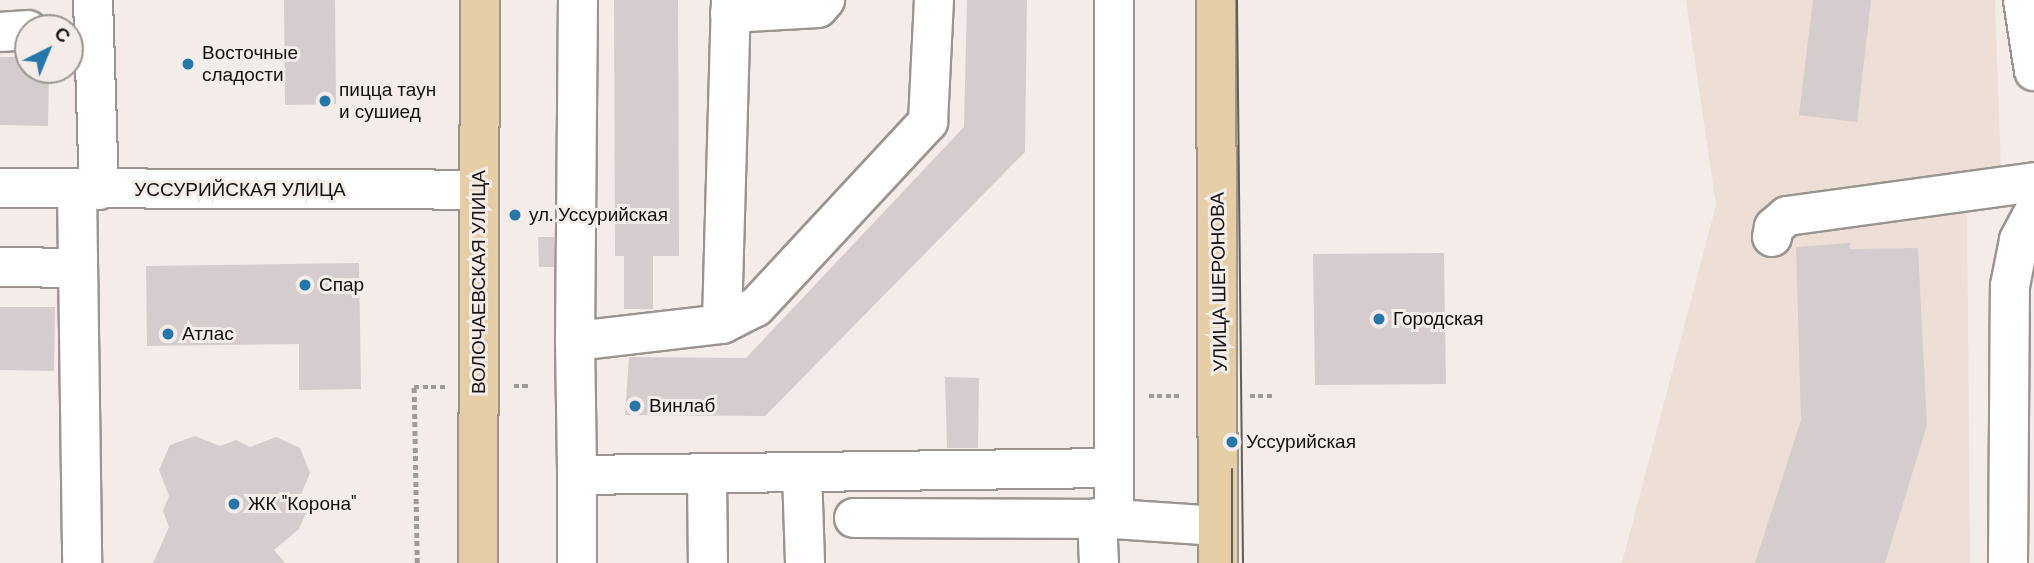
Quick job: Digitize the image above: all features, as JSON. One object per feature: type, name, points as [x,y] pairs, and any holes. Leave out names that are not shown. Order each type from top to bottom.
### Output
[{"type":"main road","name":"ВОЛОЧАЕВСКАЯ УЛИЦА","points":[[478,563],[480,0]]},
{"type":"main road","name":"УЛИЦА ШЕРОНОВА","points":[[1216,0],[1218,545]]},
{"type":"street","points":[[577,563],[575,341],[578,0]]},
{"type":"street","points":[[722,324],[730,6],[818,8],[825,0]]},
{"type":"street","points":[[575,341],[722,324],[756,307],[928,122],[934,0]]},
{"type":"street","points":[[1099,563],[1111,468],[1114,0]]},
{"type":"street","points":[[2023,0],[2034,71]]},
{"type":"street","points":[[82,563],[78,268],[88,190],[86,18]]},
{"type":"street","points":[[1772,237],[1774,227],[1787,216],[2034,182]]},
{"type":"street","name":"УССУРИЙСКАЯ УЛИЦА","points":[[0,188],[480,190]]},
{"type":"street","points":[[2008,563],[2010,286],[2019,240],[2034,212]]},
{"type":"street","points":[[0,267],[78,268]]},
{"type":"street","points":[[576,475],[1111,468]]},
{"type":"street","points":[[803,472],[805,563]]},
{"type":"street","points":[[707,474],[708,563]]},
{"type":"street","points":[[854,518],[1105,518],[1218,545]]},
{"type":"path","points":[[417,563],[414,387],[530,386]]},
{"type":"shaded area","points":[[1686,0],[1995,0],[2002,201],[1967,204],[1970,563],[1622,563],[1716,205]]},
{"type":"building","points":[[284,0],[335,0],[336,104],[285,105]]},
{"type":"building","points":[[614,0],[678,0],[679,256],[653,256],[653,309],[624,309],[624,256],[615,256]]},
{"type":"building","points":[[967,0],[1027,0],[1025,152],[765,416],[625,415],[629,357],[746,358],[964,127]]},
{"type":"building","points":[[1813,0],[1871,0],[1857,122],[1799,115]]},
{"type":"building","points":[[0,57],[14,57],[14,84],[49,84],[48,126],[0,125]]},
{"type":"building","points":[[538,237],[554,237],[554,267],[539,267]]},
{"type":"building","points":[[1850,243],[1850,249],[1918,248],[1927,425],[1885,563],[1755,563],[1801,420],[1796,247]]},
{"type":"building","name":"Городская","points":[[1444,253],[1446,384],[1315,385],[1313,254]]},
{"type":"building","points":[[359,263],[361,389],[299,390],[299,344],[147,346],[146,266]]},
{"type":"building","points":[[0,307],[55,307],[54,371],[0,370]]},
{"type":"building","points":[[945,377],[979,378],[978,448],[947,448]]},
{"type":"building","name":"ЖК \"Корона\"","points":[[195,436],[220,446],[236,440],[250,447],[276,437],[300,448],[310,473],[300,497],[306,513],[299,529],[274,550],[285,563],[153,563],[169,527],[163,511],[169,496],[159,470],[170,445]]},
{"type":"tram line","points":[[1237,0],[1243,563]]},
{"type":"tram line","points":[[1232,469],[1232,563]]},
{"type":"place","name":"Восточные сладости","points":[[188,64]]},
{"type":"place","name":"пицца таун и сушиед","points":[[325,101]]},
{"type":"place","name":"ул. Уссурийская","points":[[515,215]]},
{"type":"place","name":"Спар","points":[[305,285]]},
{"type":"place","name":"Городская","points":[[1379,319]]},
{"type":"place","name":"Атлас","points":[[168,334]]},
{"type":"place","name":"Винлаб","points":[[635,406]]},
{"type":"place","name":"Уссурийская","points":[[1232,442]]},
{"type":"place","name":"ЖК \"Корона\"","points":[[234,504]]}]
